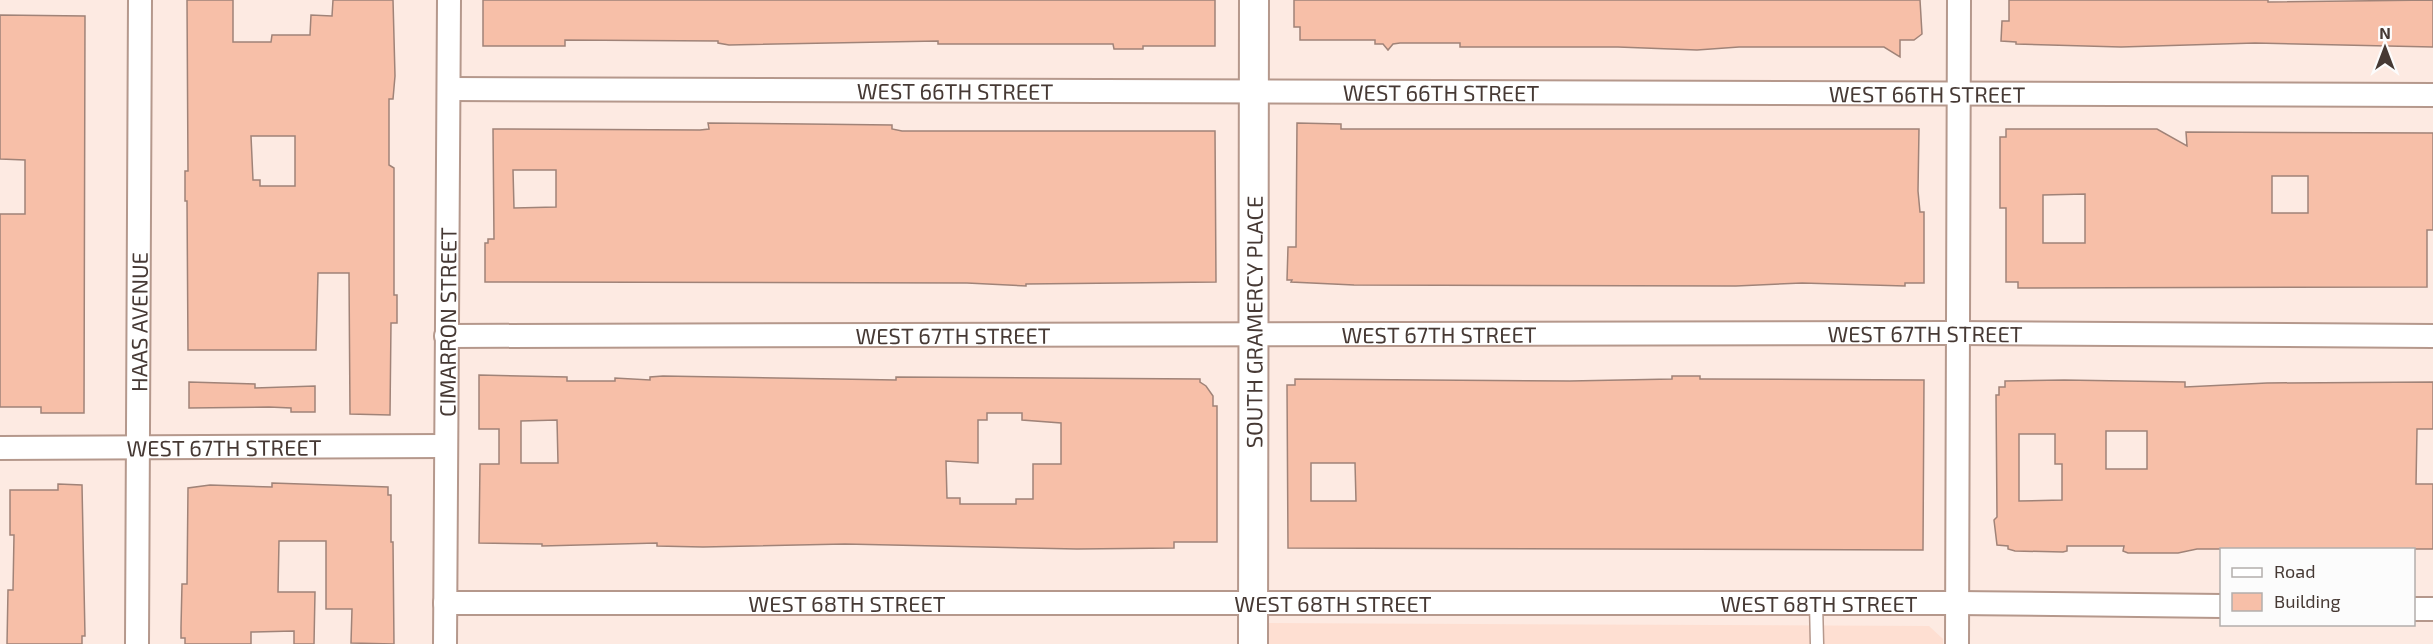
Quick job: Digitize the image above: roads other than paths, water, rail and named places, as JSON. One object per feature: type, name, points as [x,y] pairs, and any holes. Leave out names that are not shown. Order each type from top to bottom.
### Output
[{"type":"street","name":"HAAS AVENUE","points":[[138,644],[140,0]]},
{"type":"street","name":"CIMARRON STREET","points":[[445,644],[449,0]]},
{"type":"street","name":"SOUTH GRAMERCY PLACE","points":[[1253,644],[1254,0]]},
{"type":"street","points":[[1957,644],[1959,0]]},
{"type":"street","name":"WEST 66TH STREET","points":[[449,89],[2433,95]]},
{"type":"street","name":"WEST 67TH STREET","points":[[446,336],[1957,333],[2433,336]]},
{"type":"street","name":"WEST 67TH STREET","points":[[0,448],[446,446]]},
{"type":"street","name":"WEST 68TH STREET","points":[[445,603],[1957,603],[2220,606]]},
{"type":"street","points":[[2415,609],[2433,609]]},
{"type":"lane","points":[[1816,603],[1817,644]]}]
